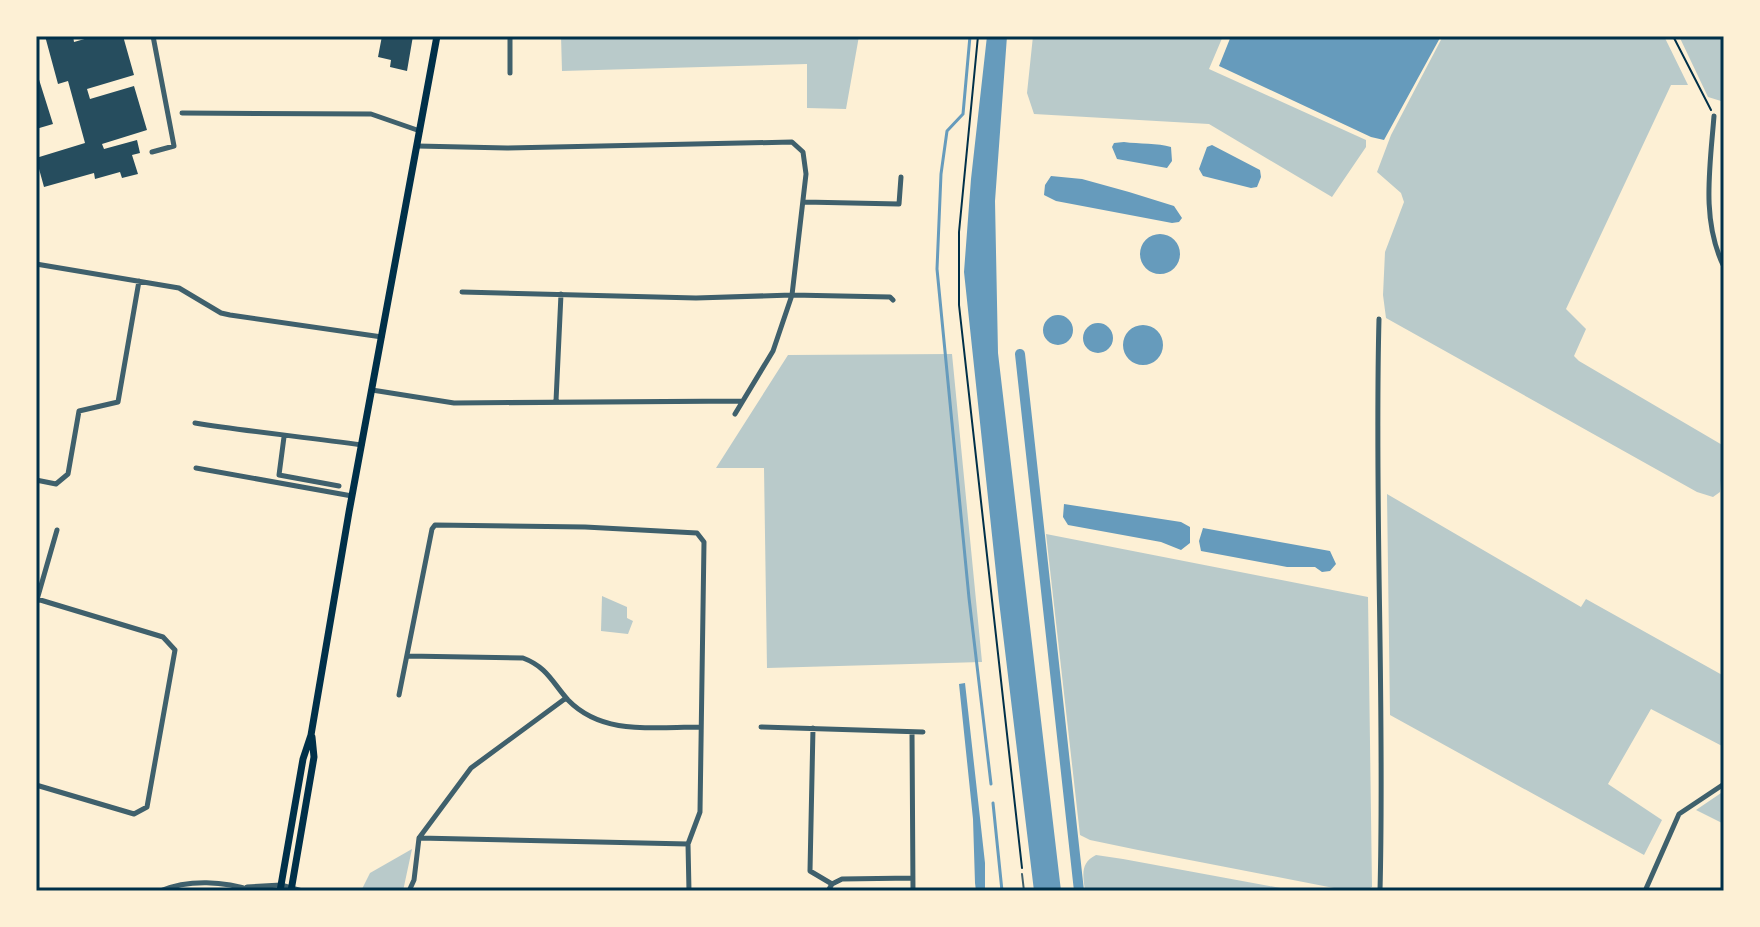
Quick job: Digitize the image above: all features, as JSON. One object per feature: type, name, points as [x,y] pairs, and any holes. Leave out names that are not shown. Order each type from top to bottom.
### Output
[{"type":"main road","points":[[281,888],[437,36]]},
{"type":"main road","points":[[292,889],[314,757],[311,735]]},
{"type":"street","points":[[152,152],[174,146],[153,36]]},
{"type":"street","points":[[510,36],[510,73]]},
{"type":"street","points":[[182,113],[371,114],[420,131]]},
{"type":"street","points":[[1714,116],[1708,196],[1713,245],[1723,264]]},
{"type":"street","points":[[417,146],[507,148],[792,142],[803,152],[806,174],[792,295],[773,351],[735,414]]},
{"type":"street","points":[[804,202],[899,204],[901,177]]},
{"type":"street","points":[[36,264],[179,288],[221,313],[382,337]]},
{"type":"street","points":[[36,480],[56,484],[68,474],[79,411],[118,402],[139,281]]},
{"type":"street","points":[[462,292],[696,298],[792,295],[890,297],[893,300]]},
{"type":"street","points":[[556,402],[561,294]]},
{"type":"street","points":[[1379,319],[1380,891]]},
{"type":"street","points":[[372,390],[454,403],[742,401]]},
{"type":"street","points":[[195,423],[362,445]]},
{"type":"street","points":[[284,437],[279,475],[339,486]]},
{"type":"street","points":[[196,468],[352,496]]},
{"type":"street","points":[[399,695],[435,525],[692,531],[704,542],[700,812],[688,844],[689,891]]},
{"type":"street","points":[[36,785],[134,814],[147,807],[175,650],[163,637],[36,601],[57,530]]},
{"type":"street","points":[[407,656],[523,658],[538,664],[583,715],[604,724],[700,727]]},
{"type":"street","points":[[409,891],[414,880],[419,838],[471,768],[566,698]]},
{"type":"street","points":[[761,727],[923,732]]},
{"type":"street","points":[[813,728],[810,871],[832,884]]},
{"type":"street","points":[[912,732],[913,891]]},
{"type":"street","points":[[1645,891],[1679,814],[1724,784]]},
{"type":"street","points":[[419,838],[688,844]]},
{"type":"street","points":[[828,891],[832,884],[842,879],[913,878]]},
{"type":"street","points":[[160,891],[187,883],[302,891]]},
{"type":"street","points":[[242,887],[254,891]]},
{"type":"lane","points":[[1022,874],[1024,891]]},
{"type":"path","points":[[978,36],[959,232],[959,305],[1022,874]]},
{"type":"path","points":[[1673,36],[1714,116]]},
{"type":"shaded area","points":[[561,36],[859,36],[846,109],[807,108],[807,64],[562,71]]},
{"type":"shaded area","points":[[1033,36],[1223,36],[1209,69],[1366,140],[1366,147],[1332,197],[1209,124],[1034,114],[1027,93]]},
{"type":"shaded area","points":[[1443,36],[1664,36],[1688,85],[1671,85],[1566,309],[1586,329],[1574,356],[1579,361],[1724,446],[1720,492],[1713,497],[1697,492],[1386,318],[1383,295],[1385,252],[1404,202],[1401,193],[1377,172],[1391,135]]},
{"type":"shaded area","points":[[1679,36],[1724,36],[1724,99],[1708,97]]},
{"type":"shaded area","points":[[952,354],[982,662],[767,668],[764,468],[716,468],[788,355]]},
{"type":"shaded area","points":[[1387,494],[1581,607],[1586,599],[1724,676],[1724,747],[1651,709],[1608,784],[1662,820],[1644,855],[1390,715]]},
{"type":"shaded area","points":[[1046,534],[1368,597],[1372,887],[1363,891],[1339,889],[1090,840],[1080,835]]},
{"type":"shaded area","points":[[602,596],[627,607],[627,618],[633,621],[628,634],[601,631]]},
{"type":"shaded area","points":[[1724,791],[1724,824],[1696,810]]},
{"type":"shaded area","points":[[412,849],[403,891],[361,891],[370,873]]},
{"type":"shaded area","points":[[1096,855],[1297,891],[1085,891],[1085,866]]},
{"type":"water","points":[[987,36],[1007,36],[995,201],[998,353],[1061,891],[1034,891],[964,272]]},
{"type":"water","points":[[1231,36],[1441,36],[1384,140],[1371,137],[1219,66]]},
{"type":"water","points":[[1114,143],[1171,147],[1172,161],[1167,168],[1117,159],[1112,147]]},
{"type":"water","points":[[1212,145],[1260,170],[1257,187],[1203,176],[1199,169],[1207,147]]},
{"type":"water","points":[[1051,176],[1082,179],[1174,206],[1182,218],[1172,223],[1056,201],[1044,195],[1045,185]]},
{"type":"water","points":[[1160,234],[1174,240],[1180,254],[1174,268],[1160,274],[1146,268],[1140,254],[1146,240]]},
{"type":"water","points":[[1058,315],[1069,319],[1073,330],[1069,341],[1058,345],[1047,341],[1043,330],[1047,319]]},
{"type":"water","points":[[1098,323],[1109,327],[1113,338],[1109,349],[1098,353],[1087,349],[1083,338],[1087,327]]},
{"type":"water","points":[[1143,325],[1157,331],[1163,345],[1157,359],[1143,365],[1129,359],[1123,345],[1129,331]]},
{"type":"water","points":[[1064,504],[1181,522],[1190,527],[1190,543],[1181,550],[1161,542],[1068,525],[1063,517]]},
{"type":"water","points":[[1203,528],[1330,551],[1336,564],[1330,571],[1322,572],[1315,567],[1287,567],[1201,551],[1199,541]]},
{"type":"water","points":[[965,683],[985,863],[985,891],[976,891],[975,883],[973,819],[959,684]]},
{"type":"building","points":[[45,36],[73,36],[74,42],[95,36],[123,36],[134,75],[87,89],[90,99],[134,86],[147,130],[102,144],[104,149],[137,140],[140,153],[132,155],[138,174],[122,178],[120,172],[95,179],[94,173],[44,187],[36,158],[85,143],[68,81],[58,84]]},
{"type":"building","points":[[382,36],[413,36],[407,71],[390,67],[391,60],[378,57]]},
{"type":"building","points":[[36,70],[53,124],[36,129]]},
{"type":"waterway","points":[[970,36],[963,114],[947,131],[941,174],[937,269],[969,598],[991,784]]},
{"type":"waterway","points":[[1020,354],[1079,891]]},
{"type":"waterway","points":[[993,803],[1002,891]]}]
